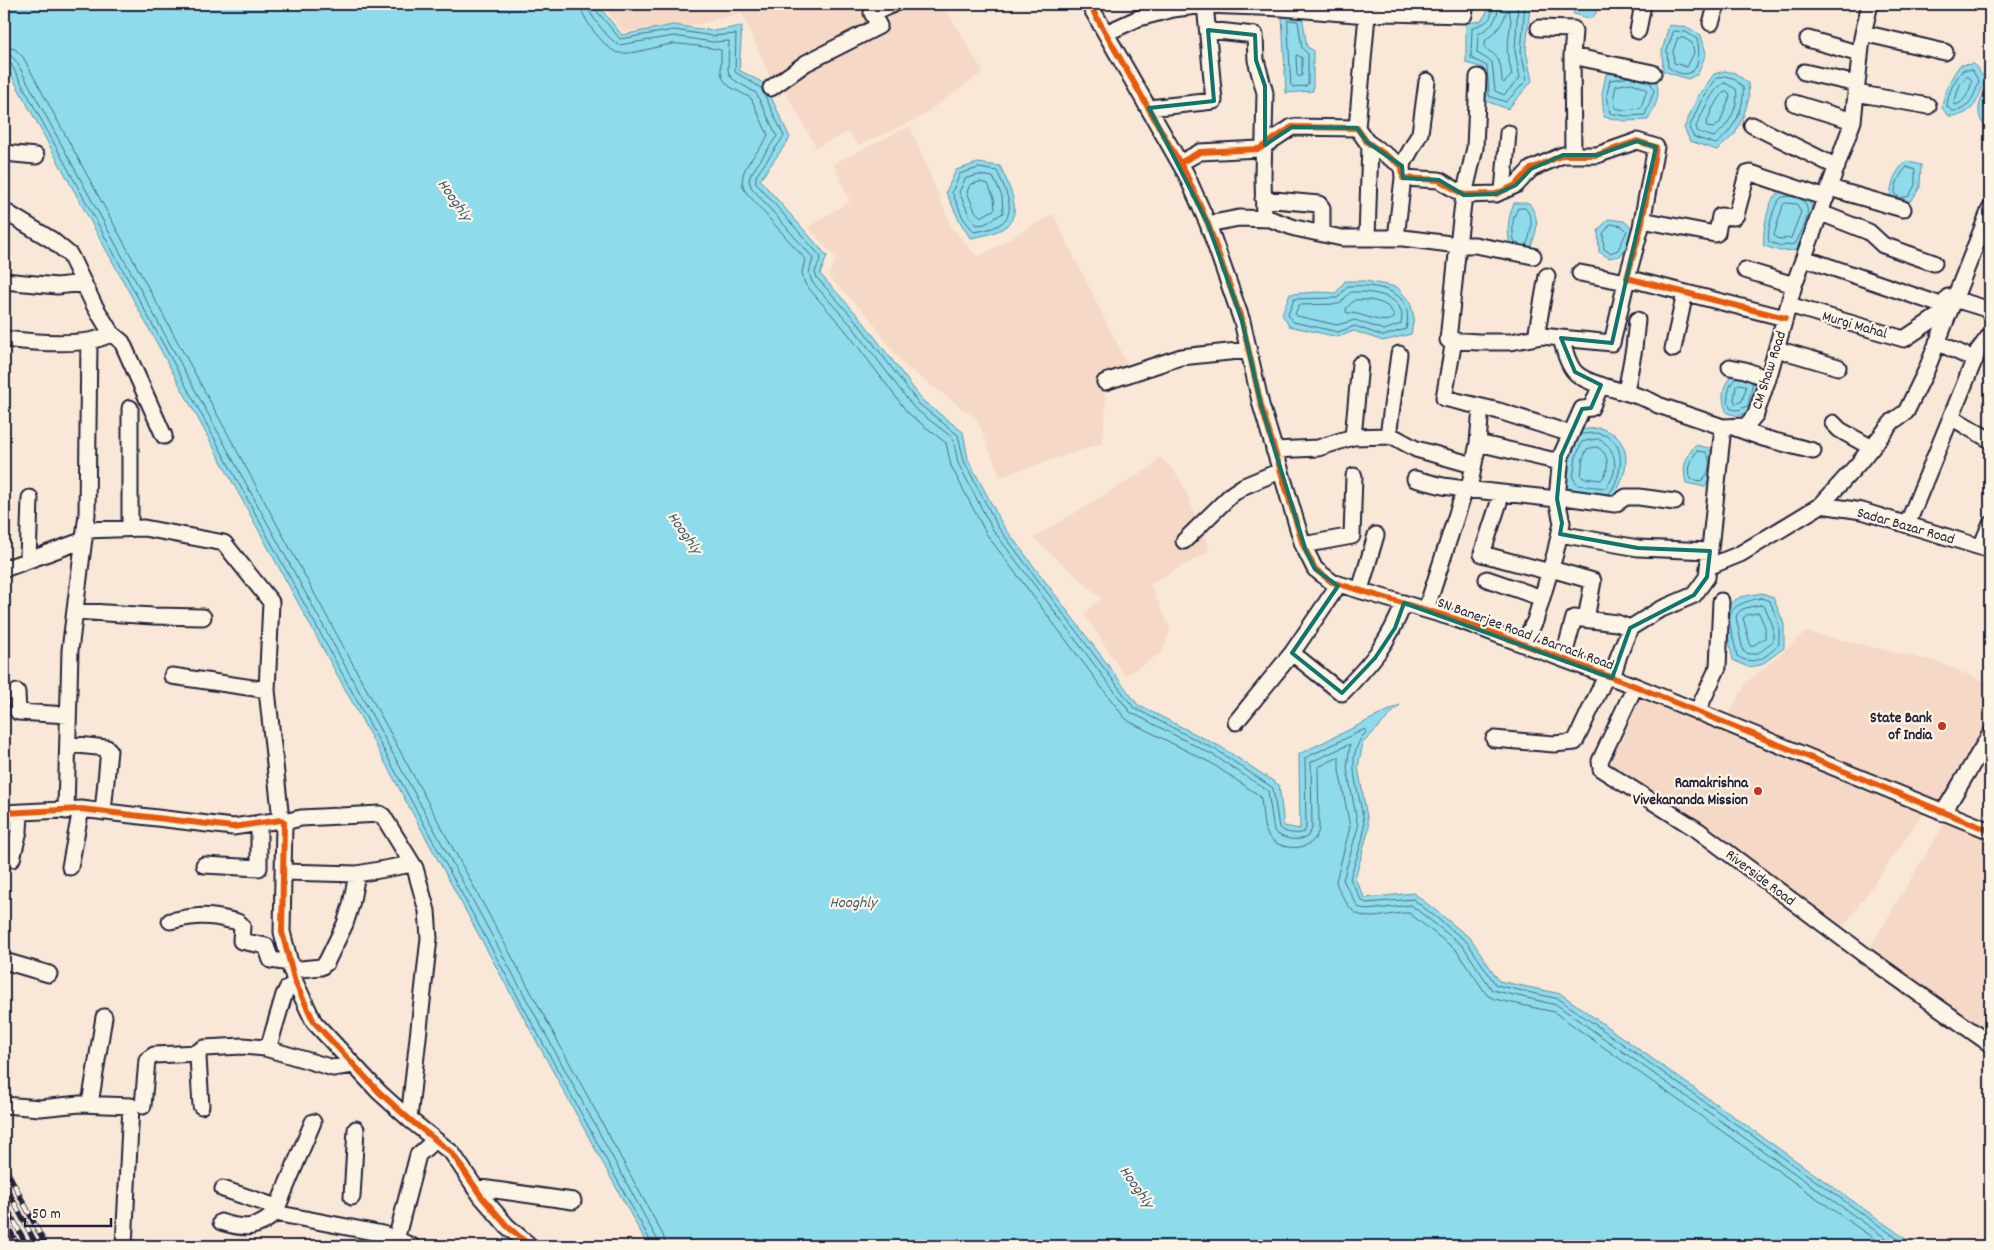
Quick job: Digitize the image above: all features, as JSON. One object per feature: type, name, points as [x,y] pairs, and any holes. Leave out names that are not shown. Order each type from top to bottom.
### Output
[{"type":"street","points":[[771,88],[806,63],[879,26],[872,13],[894,4]]},
{"type":"street","name":"SN Banerjee Road / Barrack Road","points":[[1090,4],[1180,163],[1208,224],[1242,321],[1261,405],[1280,471],[1303,545],[1315,569],[1332,582],[1456,619],[1635,686],[1990,831]]},
{"type":"street","points":[[1106,33],[1139,18],[1173,9],[1205,4],[1366,15],[1388,8],[1464,15],[1466,4]]},
{"type":"street","points":[[1148,108],[1214,102],[1205,4]]},
{"type":"street","points":[[1638,31],[1643,4]]},
{"type":"street","points":[[1711,23],[1717,4]]},
{"type":"street","name":"CM Shaw Road","points":[[1727,427],[1746,426],[1756,414],[1768,379],[1794,285],[1853,122],[1863,33],[1870,4]]},
{"type":"street","points":[[1366,15],[1357,128],[1367,142],[1403,172],[1439,180],[1464,195],[1496,194],[1516,185],[1531,168],[1563,155],[1598,155],[1637,141],[1656,147],[1642,220],[1612,343],[1536,337],[1510,342],[1448,340],[1464,195],[1475,148],[1478,77]]},
{"type":"street","points":[[1539,28],[1573,29],[1572,155]]},
{"type":"street","points":[[1208,30],[1255,35],[1256,60],[1265,86],[1264,219]]},
{"type":"street","points":[[1863,33],[1945,52]]},
{"type":"street","points":[[1808,39],[1860,54]]},
{"type":"street","points":[[1572,56],[1653,73]]},
{"type":"street","points":[[1804,72],[1857,89],[1928,106]]},
{"type":"street","points":[[1396,238],[1403,172],[1420,133],[1427,80]]},
{"type":"street","points":[[1794,103],[1853,122]]},
{"type":"street","points":[[1752,125],[1837,167]]},
{"type":"street","points":[[1180,163],[1200,152],[1258,149],[1292,127],[1357,128]]},
{"type":"street","points":[[1503,191],[1508,133]]},
{"type":"street","points":[[1367,238],[1370,144]]},
{"type":"street","points":[[4,153],[36,156]]},
{"type":"street","points":[[1642,220],[1715,234],[1717,233],[1720,216],[1734,217],[1736,215],[1747,174],[1751,173],[1828,193],[1903,208]]},
{"type":"street","points":[[1263,199],[1319,204],[1322,208],[1322,234]]},
{"type":"street","points":[[1708,567],[1740,554],[1821,505],[1872,448],[1893,421],[1906,412],[1926,372],[1949,302],[1990,208]]},
{"type":"street","points":[[4,211],[52,240],[70,255],[111,333],[122,342],[164,436]]},
{"type":"street","points":[[1821,213],[1869,232],[1883,245],[1934,263]]},
{"type":"street","points":[[1208,224],[1238,218],[1270,219],[1295,228],[1342,238],[1396,238],[1474,245],[1533,256]]},
{"type":"street","points":[[1804,258],[1949,302],[1990,310]]},
{"type":"street","points":[[1745,270],[1794,285]]},
{"type":"street","points":[[1580,273],[1787,311]]},
{"type":"street","points":[[1536,337],[1547,276]]},
{"type":"street","points":[[4,281],[57,286],[84,283]]},
{"type":"street","points":[[1673,349],[1685,293]]},
{"type":"street","name":"Murgi Mahal","points":[[1787,311],[1904,339],[1940,315],[1949,302]]},
{"type":"street","points":[[1626,392],[1637,320]]},
{"type":"street","points":[[4,339],[28,342],[89,342],[111,333]]},
{"type":"street","points":[[1907,525],[1951,417],[1990,335]]},
{"type":"street","points":[[1561,338],[1566,356],[1575,372],[1601,385],[1727,427],[1813,451]]},
{"type":"street","points":[[1454,340],[1444,398],[1482,407],[1571,434]]},
{"type":"street","points":[[70,867],[73,810],[68,744],[70,650],[87,514],[89,342]]},
{"type":"street","points":[[1937,342],[1981,357]]},
{"type":"street","points":[[1777,349],[1838,367]]},
{"type":"street","points":[[1104,382],[1181,357],[1248,350]]},
{"type":"street","points":[[1388,436],[1399,354]]},
{"type":"street","points":[[1353,437],[1360,364]]},
{"type":"street","points":[[1730,367],[1745,370],[1768,379]]},
{"type":"street","points":[[1523,644],[1535,622],[1560,534],[1562,524],[1557,497],[1561,456],[1582,408],[1591,408],[1601,385]]},
{"type":"street","points":[[1426,610],[1474,465],[1482,407]]},
{"type":"street","points":[[130,408],[130,528]]},
{"type":"street","points":[[1951,417],[1990,440]]},
{"type":"street","points":[[1833,423],[1840,430],[1872,448]]},
{"type":"street","points":[[1494,739],[1554,744],[1575,742],[1609,677],[1630,628],[1659,610],[1694,595],[1707,577],[1727,427]]},
{"type":"street","points":[[1274,450],[1318,448],[1353,437],[1388,436],[1396,438],[1416,449],[1474,465]]},
{"type":"street","points":[[1478,443],[1560,462]]},
{"type":"street","points":[[1184,541],[1232,494],[1244,486],[1280,471]]},
{"type":"street","points":[[1303,545],[1352,536],[1354,476]]},
{"type":"street","points":[[1415,478],[1443,486],[1615,504],[1626,497],[1675,502]]},
{"type":"street","points":[[1502,493],[1482,554],[1593,581],[1586,619]]},
{"type":"street","points":[[28,560],[30,498]]},
{"type":"street","name":"Sadar Bazar Road","points":[[1821,505],[1862,511],[1986,548]]},
{"type":"street","points":[[1986,548],[1990,525]]},
{"type":"street","points":[[4,568],[28,560],[84,535],[130,528],[144,528],[224,543],[270,602],[267,690],[283,821],[282,932],[292,971],[314,1022],[353,1065],[409,1119],[457,1159],[474,1187],[507,1226],[530,1246]]},
{"type":"street","points":[[1560,534],[1638,548],[1710,551]]},
{"type":"street","points":[[1360,590],[1376,535]]},
{"type":"street","points":[[1487,579],[1542,598]]},
{"type":"street","points":[[1236,722],[1292,653],[1339,584]]},
{"type":"street","points":[[1697,712],[1718,667],[1721,601]]},
{"type":"street","points":[[1292,653],[1342,693],[1375,658],[1395,628],[1404,603]]},
{"type":"street","points":[[75,611],[203,618]]},
{"type":"street","points":[[1563,659],[1574,618],[1617,623],[1630,628]]},
{"type":"street","points":[[172,676],[267,690]]},
{"type":"street","name":"Riverside Road","points":[[1635,686],[1600,761],[1601,769],[1699,831],[1866,956],[1990,1044]]},
{"type":"street","points":[[16,692],[18,712],[68,715]]},
{"type":"street","points":[[1943,813],[1990,736]]},
{"type":"street","points":[[68,744],[107,748],[109,750],[103,812]]},
{"type":"street","points":[[4,813],[73,810],[233,827],[301,818],[380,814],[383,816],[415,868],[427,911],[429,938],[409,1119]]},
{"type":"street","points":[[12,859],[19,831],[20,812]]},
{"type":"street","points":[[204,865],[259,868],[259,823]]},
{"type":"street","points":[[284,872],[358,874],[412,864]]},
{"type":"street","points":[[170,921],[202,915],[239,922],[242,926],[241,941],[266,946],[269,959],[292,971],[321,967],[326,963],[345,924],[358,874]]},
{"type":"street","points":[[4,961],[49,974]]},
{"type":"street","points":[[268,1049],[292,971]]},
{"type":"street","points":[[90,1104],[104,1017]]},
{"type":"street","points":[[143,1106],[147,1060],[154,1055],[199,1053],[204,1048],[243,1046],[268,1049],[333,1068],[353,1065]]},
{"type":"street","points":[[199,1053],[201,1106]]},
{"type":"street","points":[[4,1105],[40,1108],[90,1104],[131,1106],[124,1246]]},
{"type":"street","points":[[222,1222],[242,1228],[258,1224],[270,1218],[276,1210],[313,1122]]},
{"type":"street","points":[[352,1197],[356,1129]]},
{"type":"street","points":[[396,1240],[418,1155],[435,1140]]},
{"type":"street","points":[[474,1187],[573,1201]]},
{"type":"street","points":[[223,1189],[276,1210],[376,1232],[412,1246]]},
{"type":"highlighted area","points":[[1208,30],[1255,35],[1256,60],[1265,86],[1265,145],[1292,127],[1357,128],[1367,142],[1402,166],[1403,178],[1439,180],[1464,195],[1496,194],[1516,185],[1531,169],[1563,155],[1597,155],[1637,141],[1656,147],[1612,343],[1561,338],[1575,372],[1601,385],[1591,408],[1582,409],[1561,456],[1557,499],[1562,523],[1560,534],[1638,548],[1710,551],[1707,577],[1694,595],[1630,628],[1612,678],[1404,603],[1395,628],[1375,658],[1342,693],[1292,653],[1338,586],[1315,569],[1306,551],[1261,405],[1242,321],[1208,224],[1149,108],[1214,101]]},
{"type":"shaded area","points":[[602,4],[881,4],[873,24],[771,79],[742,13],[695,25],[623,32]]},
{"type":"shaded area","points":[[906,4],[943,4],[983,72],[916,120],[858,145],[849,132],[816,147],[781,84],[883,29],[879,15]]},
{"type":"shaded area","points":[[910,126],[952,228],[978,257],[1053,214],[1130,370],[1104,389],[1106,406],[1102,443],[1000,477],[977,419],[902,364],[869,317],[828,276],[836,258],[808,227],[850,201],[833,164]]},
{"type":"shaded area","points":[[1159,457],[1173,469],[1184,487],[1210,551],[1150,584],[1170,628],[1163,652],[1125,676],[1084,614],[1101,598],[1033,538],[1151,467]]},
{"type":"shaded area","points":[[1806,632],[1938,662],[1990,684],[1990,727],[1944,806],[1727,717],[1747,682]]},
{"type":"shaded area","name":"Ramakrishna Vivekananda Mission","points":[[1640,692],[1793,756],[1923,814],[1843,928],[1706,831],[1608,769],[1606,763]]},
{"type":"shaded area","points":[[1947,819],[1990,836],[1990,1033],[1869,949]]},
{"type":"water","name":"Hooghly","points":[[4,4],[597,4],[622,35],[673,25],[714,31],[742,26],[739,70],[765,84],[790,138],[760,180],[827,256],[820,274],[861,319],[923,401],[963,432],[968,459],[1002,524],[1138,705],[1221,747],[1279,785],[1284,826],[1300,829],[1299,754],[1400,705],[1363,743],[1358,767],[1369,828],[1355,879],[1365,898],[1414,893],[1471,939],[1499,981],[1561,994],[1916,1246],[648,1246],[4,62]]},
{"type":"water","points":[[1488,4],[1530,5],[1526,51],[1532,81],[1508,109],[1483,100],[1483,68],[1466,63],[1466,23],[1481,21],[1487,12]]},
{"type":"water","points":[[1571,4],[1596,4],[1596,13],[1591,19],[1574,14]]},
{"type":"water","points":[[1282,15],[1302,15],[1307,47],[1313,50],[1313,91],[1286,93]]},
{"type":"water","points":[[1669,25],[1687,27],[1701,35],[1706,53],[1698,74],[1688,79],[1663,71],[1662,51]]},
{"type":"water","points":[[1974,64],[1985,79],[1978,100],[1970,110],[1957,116],[1949,116],[1942,108],[1950,80],[1960,65]]},
{"type":"water","points":[[1725,71],[1735,73],[1748,83],[1749,98],[1735,134],[1717,150],[1690,141],[1684,128],[1697,98],[1714,74]]},
{"type":"water","points":[[1633,72],[1656,79],[1658,96],[1648,120],[1625,121],[1604,117],[1602,94],[1606,74]]},
{"type":"water","points":[[1990,81],[1990,131],[1981,119],[1979,107]]},
{"type":"water","points":[[1906,161],[1921,165],[1920,187],[1912,200],[1901,203],[1890,199],[1890,193],[1896,174]]},
{"type":"water","points":[[978,163],[1000,166],[1012,194],[1014,215],[1009,223],[1001,229],[970,238],[946,192],[956,170]]},
{"type":"water","points":[[1781,192],[1800,192],[1809,198],[1813,211],[1807,232],[1798,250],[1780,251],[1764,246],[1764,228],[1767,213],[1775,195]]},
{"type":"water","points":[[1514,203],[1529,203],[1533,209],[1537,226],[1530,249],[1511,250],[1508,226]]},
{"type":"water","points":[[1608,219],[1624,221],[1633,229],[1626,248],[1620,256],[1609,258],[1599,252],[1598,231]]},
{"type":"water","points":[[1345,281],[1366,281],[1397,287],[1410,302],[1414,317],[1411,334],[1383,341],[1354,331],[1338,337],[1289,326],[1282,314],[1290,294],[1336,293]]},
{"type":"water","points":[[1735,372],[1758,378],[1758,390],[1752,410],[1738,416],[1727,413],[1723,402],[1727,381]]},
{"type":"water","points":[[1600,428],[1615,435],[1625,450],[1625,468],[1620,485],[1611,500],[1571,495],[1562,483],[1574,430]]},
{"type":"water","points":[[1695,445],[1709,448],[1714,459],[1713,472],[1705,487],[1686,483],[1685,463]]},
{"type":"water","points":[[1762,593],[1773,597],[1784,624],[1784,648],[1761,665],[1748,667],[1733,660],[1724,617],[1728,605],[1740,597]]},
{"type":"railway","points":[[4,1165],[46,1246]]},
{"type":"railway","points":[[4,1183],[37,1246]]},
{"type":"railway","points":[[4,1202],[27,1246]]},
{"type":"railway","points":[[4,1219],[18,1246]]},
{"type":"cycle path","points":[[1089,4],[1186,174],[1208,224],[1242,321],[1261,405],[1303,545],[1315,569],[1332,582],[1456,619],[1635,686],[1990,831]]},
{"type":"cycle path","points":[[1180,163],[1200,152],[1259,149],[1292,127],[1357,128],[1367,142],[1402,166],[1403,178],[1439,180],[1464,195],[1496,194],[1516,185],[1531,169],[1563,155],[1597,155],[1637,141],[1656,147],[1641,227],[1627,278],[1785,318]]},
{"type":"cycle path","points":[[4,813],[81,809],[233,827],[281,820],[284,822],[282,932],[295,982],[314,1022],[379,1092],[452,1153],[481,1196],[507,1226],[530,1246]]},
{"type":"place","name":"State Bank of India","points":[[1942,726]]},
{"type":"place","name":"Ramakrishna Vivekananda Mission","points":[[1758,791]]}]
